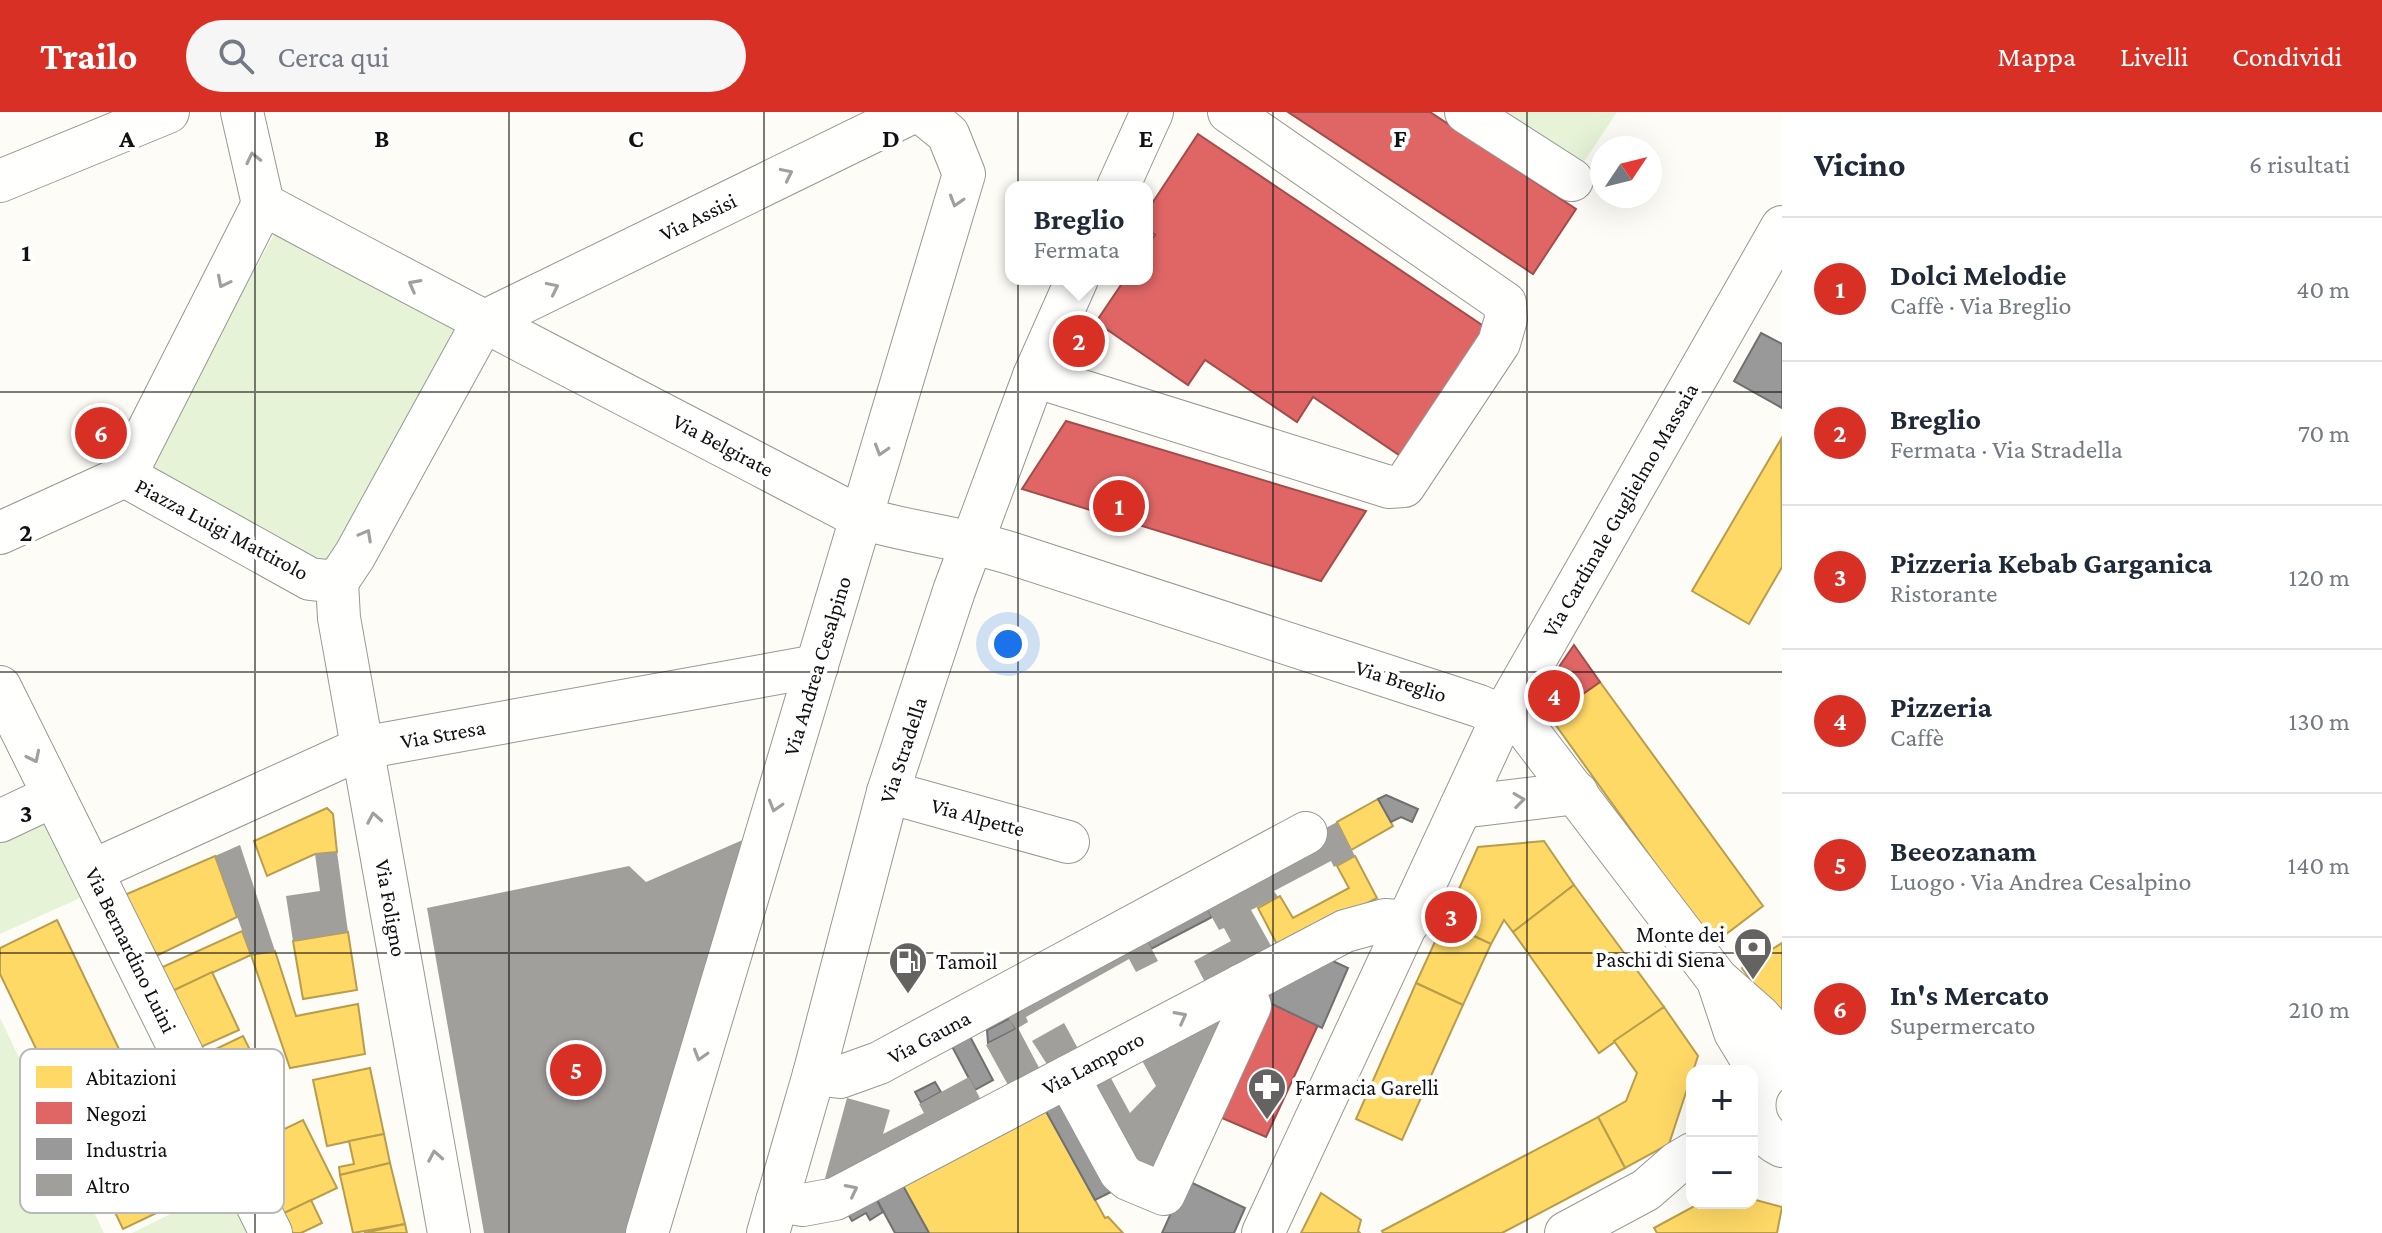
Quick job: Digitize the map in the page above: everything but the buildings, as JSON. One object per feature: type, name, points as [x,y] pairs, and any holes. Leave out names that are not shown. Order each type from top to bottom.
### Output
[{"type":"street","points":[[0,181],[168,112]]},
{"type":"street","points":[[242,112],[263,204],[483,322]]},
{"type":"street","name":"Via Assisi","points":[[483,322],[913,112]]},
{"type":"street","name":"Via Andrea Cesalpino","points":[[647,1233],[964,174],[948,134],[921,112]]},
{"type":"street","points":[[1121,181],[1152,112]]},
{"type":"street","points":[[1034,376],[1389,487],[1404,486],[1499,343],[1506,319],[1505,303],[1229,112]]},
{"type":"street","points":[[1466,112],[1572,180]]},
{"type":"street","name":"Piazza Luigi Mattirolo","points":[[263,204],[125,476],[310,579],[337,582],[355,555],[483,322]]},
{"type":"street","name":"Via Cardinale Guglielmo Massaia","points":[[1263,1233],[1503,716],[1782,227]]},
{"type":"street","name":"Via Stradella","points":[[772,1217],[814,1074],[888,792],[972,542],[1034,376],[1074,285]]},
{"type":"street","name":"Via Belgirate","points":[[483,322],[559,358],[861,518],[972,542]]},
{"type":"street","points":[[0,533],[125,476]]},
{"type":"street","name":"Via Breglio","points":[[972,542],[1479,706],[1524,726],[1717,979],[1759,1016],[1782,1042]]},
{"type":"street","name":"Via Foligno","points":[[337,582],[339,618],[449,1233]]},
{"type":"street","name":"Via Stresa","points":[[92,871],[362,748],[817,666]]},
{"type":"street","name":"Via Bernardino Luini","points":[[0,687],[180,1049]]},
{"type":"street","name":"Via Alpette","points":[[888,792],[1068,842]]},
{"type":"street","points":[[1461,807],[1577,793]]},
{"type":"street","points":[[0,821],[53,796]]},
{"type":"street","name":"Via Gauna","points":[[814,1074],[840,1077],[864,1070],[1306,833]]},
{"type":"street","name":"Via Lamporo","points":[[772,1217],[835,1199],[1345,931],[1385,920],[1409,922]]},
{"type":"street","name":"Via Breglio","points":[[1717,979],[1735,1032],[1752,1060],[1762,1089],[1761,1130],[1771,1147]]},
{"type":"street","points":[[1068,1077],[1124,1176],[1164,1194],[1250,1006],[1242,985]]},
{"type":"street","points":[[1566,1233],[1646,1190],[1686,1158]]},
{"type":"street","points":[[1646,1190],[1686,1183]]},
{"type":"street","name":"Via Bernardino Luini","points":[[261,1213],[271,1233]]},
{"type":"green space","points":[[1466,112],[1617,112],[1601,136],[1590,136],[1590,153],[1572,180]]},
{"type":"green space","points":[[277,229],[461,328],[333,585],[143,475]]},
{"type":"green space","points":[[43,819],[80,898],[0,934],[0,839]]},
{"type":"green space","points":[[0,1018],[20,1059],[20,1213],[94,1213],[104,1233],[0,1233]]},
{"type":"green space","points":[[172,1213],[239,1213],[249,1233],[132,1233]]},
{"type":"place","name":"Breglio","points":[[1079,341]]},
{"type":"place","name":"In's Mercato","points":[[101,433]]},
{"type":"place","name":"Dolci Melodie","points":[[1119,506]]},
{"type":"place","name":"Pizzeria","points":[[1554,696]]},
{"type":"place","name":"Pizzeria Kebab Garganica","points":[[1451,917]]},
{"type":"place","name":"Monte dei Paschi di Siena","points":[[1753,981]]},
{"type":"place","name":"Tamoil","points":[[908,995]]},
{"type":"place","name":"Beeozanam","points":[[576,1070]]},
{"type":"place","name":"Farmacia Garelli","points":[[1267,1121]]}]
